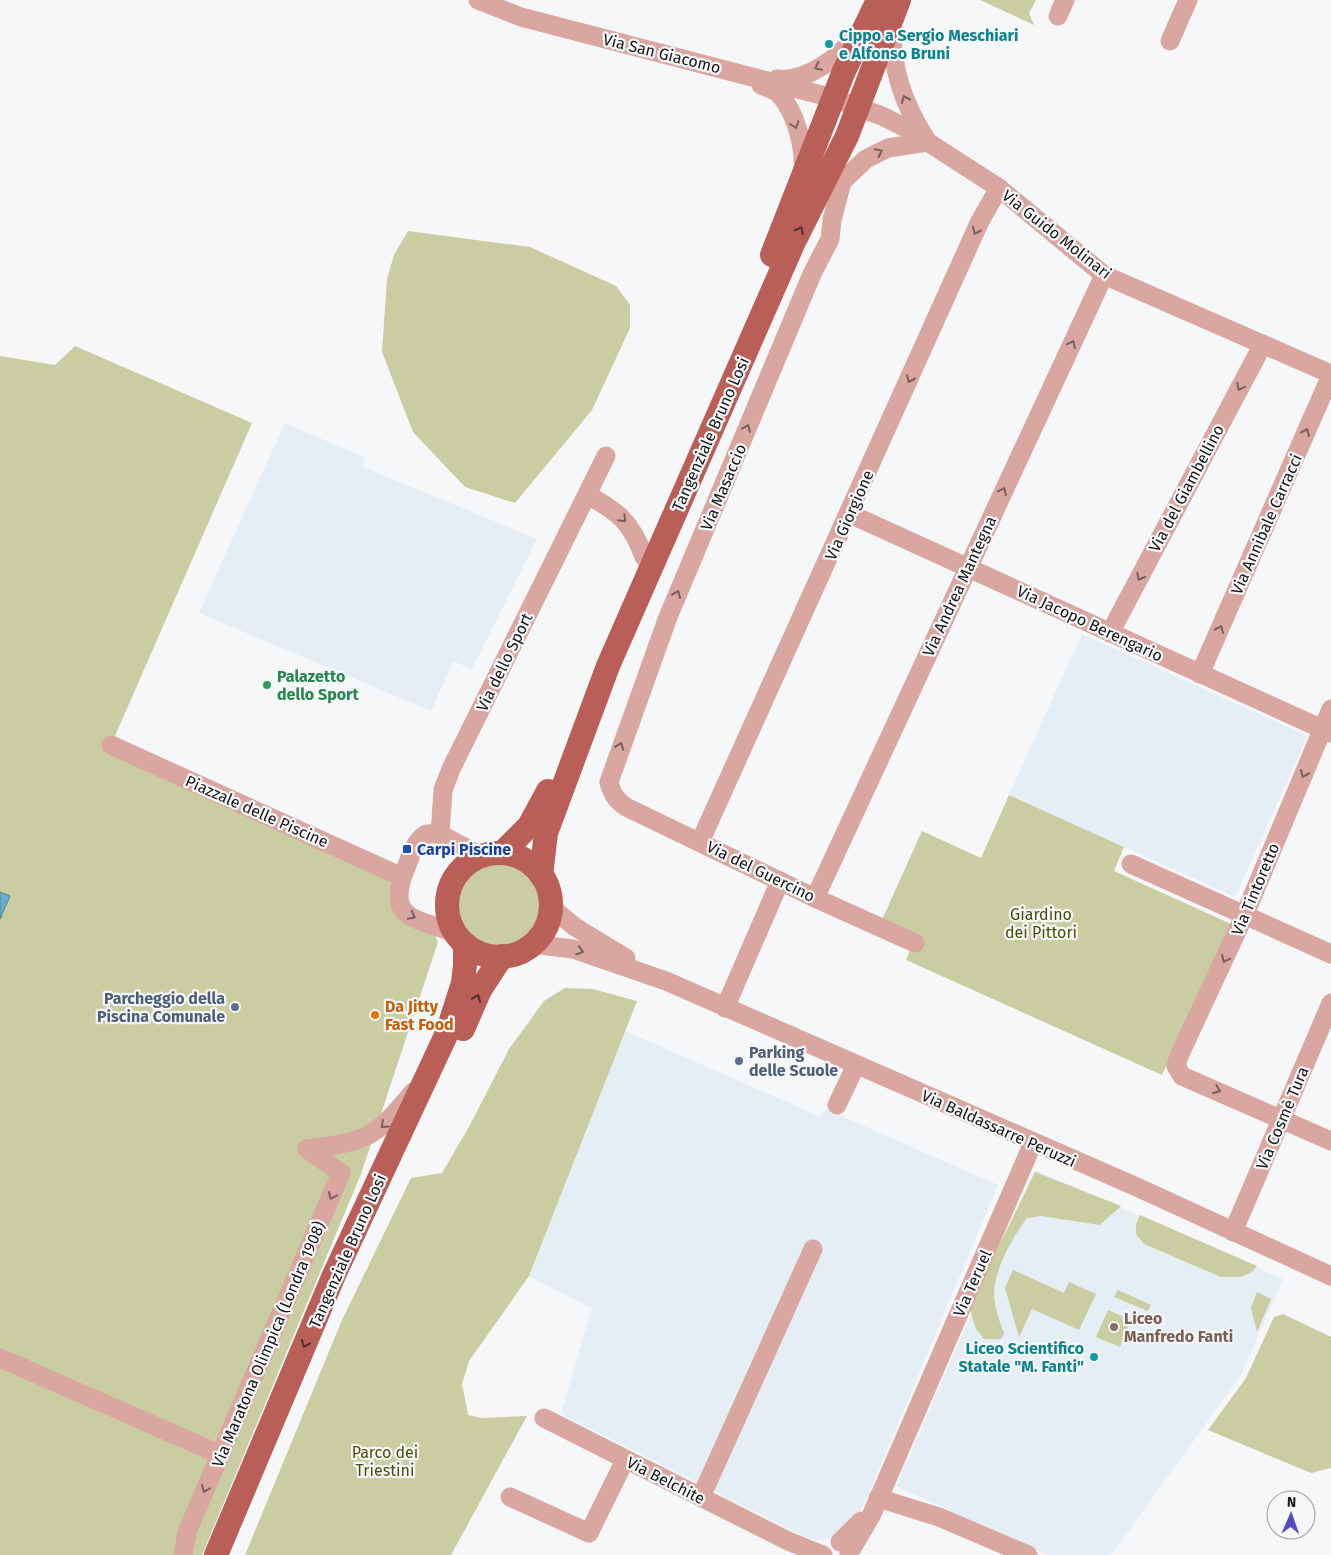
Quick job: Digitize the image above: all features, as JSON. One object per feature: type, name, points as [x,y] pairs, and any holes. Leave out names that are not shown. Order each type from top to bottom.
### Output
[{"type":"main road","name":"Tangenziale Bruno Losi","points":[[541,875],[546,833],[608,666],[794,244],[813,206],[846,103],[866,24],[878,0]]},
{"type":"main road","name":"Tangenziale Bruno Losi","points":[[492,854],[529,826],[543,802],[566,750],[599,660],[780,237],[802,179],[846,103],[896,9]]},
{"type":"main road","points":[[492,854],[513,855],[528,862],[541,875],[549,891],[551,907],[548,923],[539,937],[527,948],[502,956],[478,952],[460,939],[449,920],[446,905],[449,889],[456,875],[467,863],[492,854]]},
{"type":"main road","name":"Tangenziale Bruno Losi","points":[[216,1555],[334,1275],[427,1075],[458,1002],[465,965],[460,939]]},
{"type":"main road","name":"Tangenziale Bruno Losi","points":[[232,1555],[418,1126],[480,990],[502,956]]},
{"type":"street","name":"Via San Giacomo","points":[[478,0],[522,17],[736,72],[846,103]]},
{"type":"street","points":[[1170,41],[1188,0]]},
{"type":"street","points":[[813,206],[866,159],[888,148],[928,142],[910,110],[895,72],[892,44],[896,9]]},
{"type":"street","points":[[736,72],[780,79],[801,76],[827,63],[847,47],[866,24]]},
{"type":"street","points":[[736,72],[778,94],[788,108],[795,122],[804,161],[802,179]]},
{"type":"street","name":"Via Guido Molinari","points":[[846,103],[890,120],[928,142],[998,188],[1104,275],[1331,374]]},
{"type":"street","name":"Via Masaccio","points":[[611,793],[609,782],[615,761],[665,624],[812,274],[830,239],[832,220],[842,182]]},
{"type":"street","name":"Via Giorgione","points":[[700,842],[850,514],[980,221],[998,188]]},
{"type":"street","name":"Via Andrea Mantegna","points":[[814,898],[1104,275]]},
{"type":"street","name":"Via del Giambellino","points":[[1110,632],[1263,344]]},
{"type":"street","name":"Via Annibale Carracci","points":[[1200,674],[1331,374]]},
{"type":"street","name":"Via dello Sport","points":[[440,834],[443,790],[452,769],[606,456]]},
{"type":"street","points":[[587,495],[607,505],[620,516],[631,528],[644,557]]},
{"type":"street","name":"Via Jacopo Berengario","points":[[850,514],[1327,731]]},
{"type":"street","name":"Via Tintoretto","points":[[1282,1118],[1182,1076],[1176,1066],[1327,731],[1331,709]]},
{"type":"street","name":"Piazzale delle Piscine","points":[[111,745],[402,877]]},
{"type":"street","name":"Via del Guercino","points":[[611,793],[617,801],[626,807],[814,898],[915,943]]},
{"type":"street","points":[[460,939],[409,916],[403,911],[398,896],[398,888],[402,877],[416,843],[426,834],[440,834],[492,854]]},
{"type":"street","points":[[1131,864],[1331,954]]},
{"type":"street","points":[[725,1008],[780,881]]},
{"type":"street","name":"Via Baldassarre Peruzzi","points":[[551,907],[594,939],[666,981]]},
{"type":"street","name":"Via Baldassarre Peruzzi","points":[[532,944],[573,949],[666,981],[1331,1276]]},
{"type":"street","name":"Via Cosmè Tura","points":[[1233,1232],[1331,1003]]},
{"type":"street","points":[[838,1105],[856,1065]]},
{"type":"street","name":"Via Maratona Olimpica (Londra 1908)","points":[[183,1555],[187,1532],[219,1454],[341,1173],[308,1149],[349,1144],[376,1132],[387,1123],[427,1075]]},
{"type":"street","points":[[1282,1118],[1331,1141]]},
{"type":"street","name":"Via Teruel","points":[[838,1551],[876,1502],[1032,1143]]},
{"type":"street","points":[[701,1498],[813,1249]]},
{"type":"street","points":[[0,1358],[219,1454]]},
{"type":"street","name":"Via Belchite","points":[[544,1418],[701,1498],[785,1548],[818,1546],[838,1551]]},
{"type":"street","points":[[510,1497],[589,1533],[625,1460]]},
{"type":"street","points":[[876,1502],[939,1517],[1028,1555]]},
{"type":"shaded area","points":[[285,423],[365,458],[363,467],[537,539],[472,669],[453,661],[431,711],[199,613]]},
{"type":"shaded area","points":[[1082,634],[1308,736],[1235,897],[1009,795]]},
{"type":"shaded area","points":[[625,1031],[821,1117],[825,1109],[998,1185],[865,1503],[853,1522],[835,1537],[816,1540],[801,1535],[561,1414],[592,1308],[529,1276]]},
{"type":"shaded area","name":"Liceo Manfredo Fanti","points":[[1035,1170],[1283,1279],[1241,1375],[1111,1555],[1048,1555],[896,1486]]},
{"type":"green space","points":[[980,0],[1036,0],[1029,13],[1034,25]]},
{"type":"green space","points":[[408,231],[530,247],[616,286],[630,305],[630,328],[592,410],[515,503],[465,487],[413,432],[382,352],[387,279],[394,255]]},
{"type":"green space","points":[[75,346],[252,423],[111,745],[395,879],[395,909],[429,924],[438,942],[361,1174],[202,1555],[0,1555],[0,356],[55,365]]},
{"type":"green space","name":"Giardino dei Pittori","points":[[1009,795],[1124,847],[1114,871],[1231,924],[1162,1075],[906,960],[916,937],[881,922],[922,831],[981,858]]},
{"type":"green space","points":[[499,863],[515,866],[529,875],[538,889],[541,905],[538,921],[529,935],[515,944],[499,947],[483,944],[469,935],[460,921],[457,905],[460,889],[469,875],[483,866]]},
{"type":"green space","name":"Parco dei Triestini","points":[[565,988],[593,989],[637,1001],[529,1276],[469,1361],[462,1384],[468,1415],[481,1418],[527,1416],[451,1555],[245,1555],[342,1320],[411,1178],[442,1173],[470,1125],[509,1049],[544,1001]]},
{"type":"green space","points":[[1035,1172],[1121,1206],[1100,1225],[1041,1216],[1027,1218],[1005,1255],[995,1286],[995,1305],[1004,1333],[1001,1339],[984,1339],[976,1329],[969,1307]]},
{"type":"green space","points":[[1140,1215],[1257,1266],[1252,1272],[1241,1277],[1221,1277],[1144,1244],[1136,1234],[1136,1224]]},
{"type":"green space","points":[[1013,1270],[1064,1293],[1069,1282],[1096,1294],[1079,1330],[1032,1309],[1019,1337],[1005,1288]]},
{"type":"green space","points":[[1118,1290],[1151,1305],[1148,1311],[1114,1297]]},
{"type":"green space","points":[[1257,1292],[1271,1299],[1257,1332],[1251,1308]]},
{"type":"green space","points":[[1108,1310],[1131,1320],[1120,1347],[1096,1337]]},
{"type":"green space","points":[[1283,1314],[1331,1337],[1331,1468],[1311,1473],[1208,1430],[1246,1378],[1274,1317]]},
{"type":"water","points":[[0,892],[10,896],[0,919]]},
{"type":"place","name":"Cippo a Sergio Meschiari e Alfonso Bruni","points":[[829,44]]},
{"type":"place","name":"Palazetto dello Sport","points":[[267,685]]},
{"type":"place","name":"Carpi Piscine","points":[[407,849]]},
{"type":"place","name":"Parcheggio della Piscina Comunale","points":[[235,1007]]},
{"type":"place","name":"Da Jitty Fast Food","points":[[375,1015]]},
{"type":"place","name":"Parking delle Scuole","points":[[739,1061]]},
{"type":"place","name":"Liceo Manfredo Fanti","points":[[1114,1327]]},
{"type":"place","name":"Liceo Scientifico Statale \"M. Fanti\"","points":[[1094,1357]]}]
